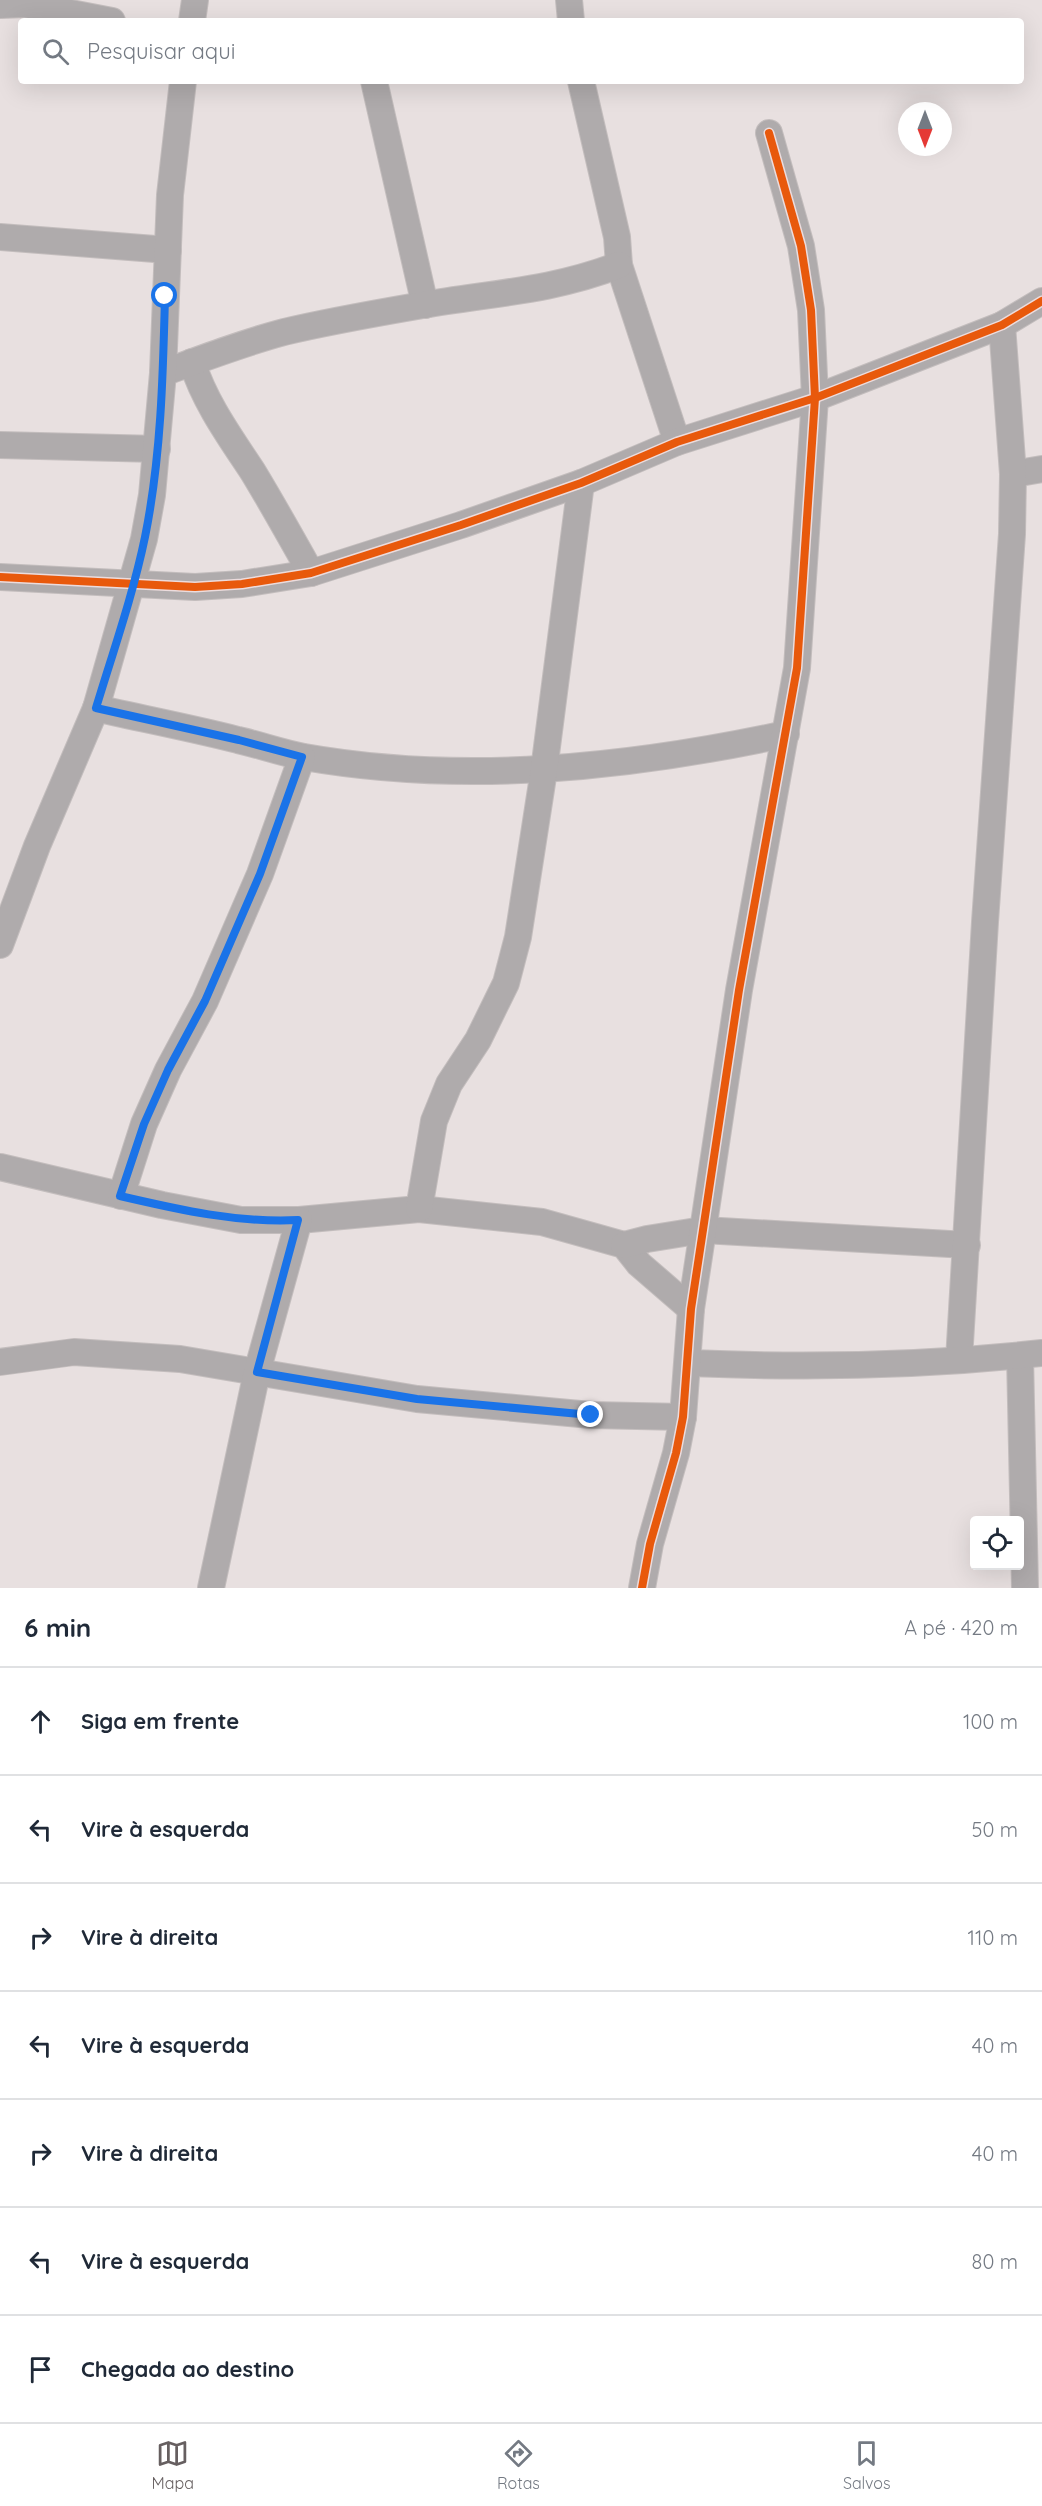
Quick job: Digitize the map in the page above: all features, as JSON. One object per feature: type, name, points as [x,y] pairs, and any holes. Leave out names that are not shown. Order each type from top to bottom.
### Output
[{"type":"street","points":[[192,18],[195,0]]},
{"type":"street","points":[[569,0],[571,18]]},
{"type":"street","points":[[17,3],[96,18]]},
{"type":"street","points":[[0,945],[37,846],[96,708],[144,539],[157,449],[163,373],[170,195],[183,84]]},
{"type":"street","points":[[375,84],[425,305]]},
{"type":"street","points":[[582,84],[617,237],[619,266],[677,442]]},
{"type":"street","points":[[642,1588],[683,1417],[691,1309],[741,979],[797,668],[815,398],[811,310],[801,246],[769,133]]},
{"type":"street","points":[[0,237],[168,250]]},
{"type":"street","points":[[163,373],[285,332],[425,305],[531,290],[582,279],[619,266]]},
{"type":"street","points":[[0,577],[195,587],[242,585],[311,573],[461,525],[581,483],[677,442],[815,398],[1002,325],[1042,302]]},
{"type":"street","points":[[959,1360],[985,922],[1009,603],[1013,474],[1002,325]]},
{"type":"street","points":[[192,362],[200,386],[211,407],[254,473],[311,573]]},
{"type":"street","points":[[0,445],[157,449]]},
{"type":"street","points":[[1013,474],[1042,469]]},
{"type":"street","points":[[419,1209],[434,1121],[449,1084],[478,1040],[506,983],[518,937],[544,770],[581,483]]},
{"type":"street","points":[[96,708],[239,740],[302,757],[414,770],[544,770],[716,749],[786,734]]},
{"type":"street","points":[[120,1196],[144,1124],[168,1070],[205,1001],[260,874],[302,757]]},
{"type":"street","points":[[0,1167],[120,1196],[241,1220],[298,1220],[419,1209],[542,1221],[624,1245],[703,1230],[967,1245]]},
{"type":"street","points":[[211,1588],[257,1372],[298,1220]]},
{"type":"street","points":[[624,1245],[639,1264],[691,1309]]},
{"type":"street","points":[[0,1362],[74,1352],[180,1359],[417,1399],[580,1414],[683,1417]]},
{"type":"street","points":[[688,1363],[834,1367],[1031,1355],[1025,1588]]},
{"type":"cycle path","points":[[642,1588],[650,1544],[676,1453],[683,1417],[691,1309],[739,990],[797,668],[815,398],[811,310],[801,246],[769,133]]},
{"type":"cycle path","points":[[0,577],[195,587],[242,584],[311,573],[461,525],[581,483],[677,442],[815,398],[1002,325],[1042,301]]},
{"type":"route","points":[[165,296],[163,373],[152,495],[144,539],[96,708],[239,740],[302,757],[260,874],[205,1001],[168,1070],[144,1124],[120,1196],[241,1220],[298,1220],[257,1372],[417,1399],[591,1415]]}]
